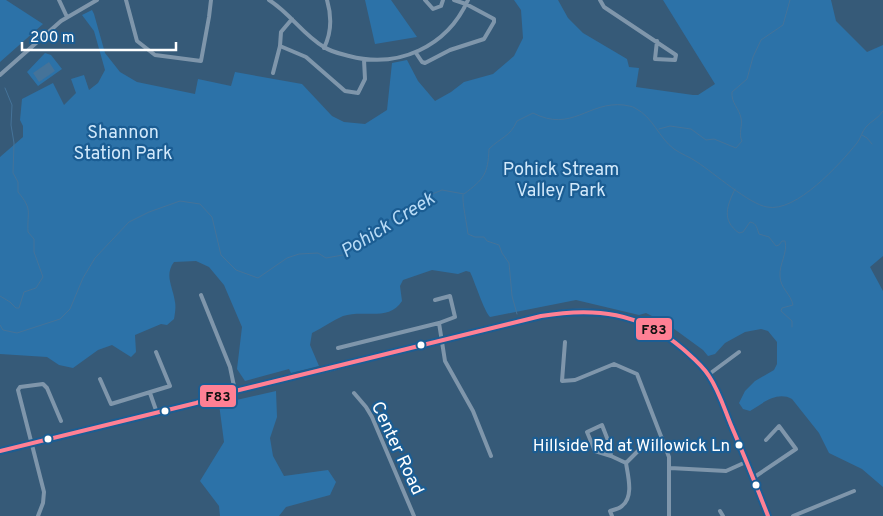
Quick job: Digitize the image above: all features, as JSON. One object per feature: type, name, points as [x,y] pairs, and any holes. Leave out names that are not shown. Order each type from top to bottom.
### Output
[{"type":"street","points":[[59,0],[67,17]]},
{"type":"street","points":[[0,75],[67,17],[97,0]]},
{"type":"street","points":[[126,0],[136,42],[155,55],[201,61],[210,0]]},
{"type":"street","points":[[269,0],[324,48],[364,60],[384,60],[416,53],[433,44],[454,23],[467,2]]},
{"type":"street","points":[[324,48],[330,35],[327,0]]},
{"type":"street","points":[[425,0],[433,9],[441,6],[443,0]]},
{"type":"street","points":[[416,53],[425,64],[450,50],[484,38],[494,21],[467,2],[454,0]]},
{"type":"street","points":[[600,0],[604,7],[657,41],[676,55],[675,60],[655,59],[657,41]]},
{"type":"street","points":[[272,73],[280,46],[281,32],[292,19]]},
{"type":"street","points":[[280,46],[306,57],[345,91],[358,93],[366,79],[364,60]]},
{"type":"street","points":[[201,295],[230,366],[235,391]]},
{"type":"street","points":[[338,348],[439,323],[455,317],[450,296],[435,300]]},
{"type":"street","points":[[0,451],[552,313],[595,310],[622,315],[659,331],[681,347],[708,375],[722,403],[768,516]]},
{"type":"street","points":[[439,323],[445,361],[472,411],[491,456]]},
{"type":"street","points":[[565,342],[562,381],[575,380],[614,364],[637,374],[669,457],[669,516]]},
{"type":"street","points":[[100,379],[111,404],[170,386],[156,352]]},
{"type":"street","points":[[708,375],[739,352]]},
{"type":"street","points":[[38,516],[43,503],[44,492],[32,442],[18,397],[20,387],[43,384],[47,388],[62,420]]},
{"type":"street","points":[[150,393],[157,412]]},
{"type":"street","name":"Center Road","points":[[354,393],[362,400],[372,417],[414,516]]},
{"type":"street","points":[[611,456],[609,444],[602,426],[587,432],[595,451],[626,462]]},
{"type":"street","points":[[753,478],[796,449],[779,426],[766,440]]},
{"type":"street","points":[[626,462],[642,447],[662,438]]},
{"type":"street","points":[[612,516],[610,511],[622,506],[628,498],[626,462]]},
{"type":"street","points":[[670,468],[726,471],[746,462]]},
{"type":"street","points":[[794,516],[854,491]]},
{"type":"street","points":[[720,511],[723,516]]},
{"type":"green space","points":[[0,0],[6,0],[43,24],[0,62]]},
{"type":"green space","points":[[365,0],[391,0],[417,37],[375,44]]},
{"type":"green space","name":"Pohick Stream Valley Park","points":[[514,0],[558,0],[568,18],[583,33],[627,59],[629,67],[639,68],[636,87],[693,95],[698,95],[715,84],[663,0],[831,0],[836,21],[867,52],[883,45],[883,256],[870,267],[883,291],[883,487],[862,469],[829,453],[819,433],[792,399],[781,396],[776,397],[750,411],[743,409],[739,403],[745,391],[755,381],[774,370],[777,364],[777,342],[768,331],[761,329],[745,332],[725,343],[715,354],[708,356],[703,350],[666,323],[646,313],[639,315],[576,300],[490,317],[470,272],[466,271],[458,274],[432,270],[403,280],[400,286],[402,301],[397,307],[383,313],[343,316],[312,333],[310,345],[319,366],[291,373],[289,369],[245,381],[237,369],[242,327],[224,285],[209,267],[196,261],[174,262],[169,276],[175,304],[174,319],[167,325],[161,324],[135,335],[136,352],[131,357],[112,345],[98,350],[73,368],[59,365],[47,357],[0,354],[0,157],[23,137],[23,126],[20,120],[22,99],[53,83],[64,105],[76,93],[71,79],[84,75],[89,90],[98,83],[105,70],[94,31],[82,15],[92,10],[105,53],[120,72],[137,82],[195,94],[198,79],[231,86],[235,72],[302,84],[332,116],[344,122],[365,124],[387,110],[392,63],[407,60],[418,81],[435,101],[464,82],[493,74],[514,56],[523,38],[521,10]]},
{"type":"green space","points":[[45,53],[51,55],[62,69],[38,86],[27,72]]},
{"type":"green space","points":[[276,391],[277,417],[270,438],[273,456],[284,476],[328,470],[336,482],[330,495],[286,507],[279,516],[220,516],[219,506],[200,481],[224,442],[219,404]]},
{"type":"shaded area","points":[[49,62],[55,71],[39,82],[33,73]]},
{"type":"waterway","points":[[659,129],[670,126],[691,129],[706,140],[714,139],[736,148],[742,141],[740,135],[741,121],[732,92],[747,79],[753,57],[761,40],[783,25],[790,0]]},
{"type":"waterway","points":[[0,296],[16,308],[19,308],[24,292],[36,288],[43,277],[34,252],[34,239],[28,232],[26,203],[18,192],[18,182],[13,173],[12,105],[5,88]]},
{"type":"waterway","name":"Pohick Creek","points":[[0,325],[3,330],[17,333],[60,319],[70,309],[83,278],[95,258],[129,222],[149,212],[180,201],[200,204],[212,217],[221,255],[236,270],[258,278],[287,258],[299,254],[318,253],[326,258],[343,255],[362,244],[393,217],[427,202],[425,197],[442,190],[464,194],[484,175],[489,149],[508,134],[517,121],[533,113],[559,120],[611,105],[633,107],[647,117],[674,149],[697,162],[751,200],[767,207],[778,207],[804,195],[829,174],[858,141],[868,125],[883,111]]},
{"type":"waterway","points":[[862,135],[872,144]]},
{"type":"waterway","points":[[735,189],[727,212],[733,228],[739,233],[743,232],[750,222],[755,225],[759,234],[769,237],[776,246],[785,241],[786,245],[780,280],[793,305],[782,308],[781,311],[792,321],[792,327]]},
{"type":"waterway","points":[[463,195],[468,234],[475,237],[484,237],[487,241],[499,245],[509,263],[512,296],[517,314]]},
{"type":"transit line","name":"F83","points":[[0,451],[541,316],[561,313],[598,313],[616,315],[650,327],[683,349],[704,369],[719,394],[768,516]]},
{"type":"place","name":"Hillside Rd at Willowick Ln","points":[[739,445]]},
{"type":"park label","name":"Shannon Station Park","points":[[123,142]]}]
